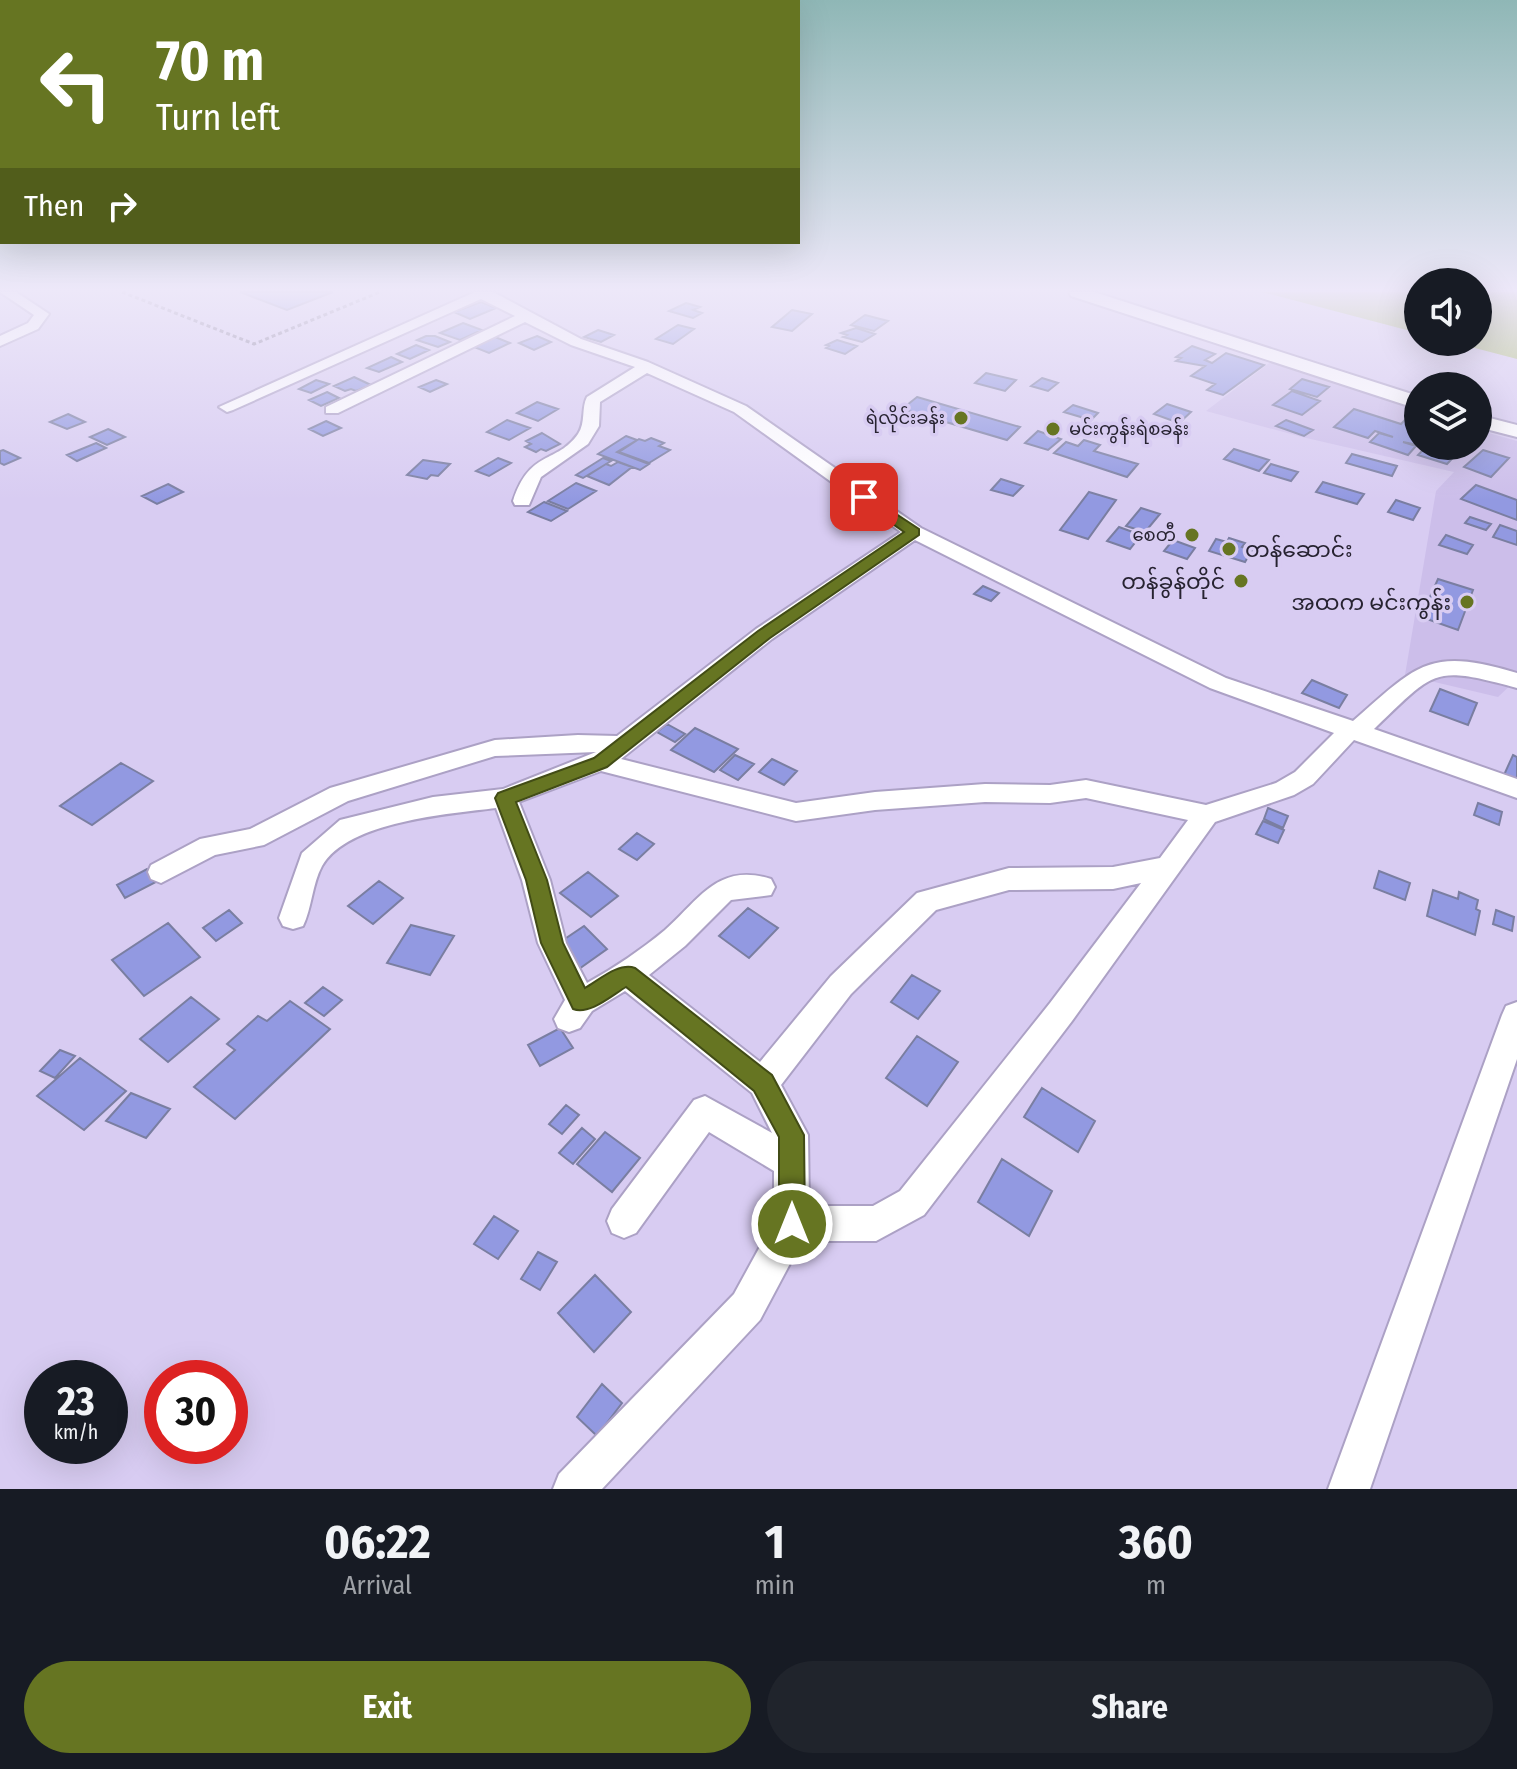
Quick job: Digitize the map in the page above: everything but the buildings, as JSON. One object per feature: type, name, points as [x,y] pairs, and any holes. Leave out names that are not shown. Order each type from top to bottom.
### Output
[{"type":"street","points":[[227,407],[330,361]]},
{"type":"street","points":[[332,410],[432,361]]},
{"type":"street","points":[[631,361],[740,409],[914,532],[1218,683],[1517,789]]},
{"type":"street","points":[[1290,361],[1404,398]]},
{"type":"street","points":[[522,501],[526,483],[533,473],[579,442],[589,430],[593,400],[646,367]]},
{"type":"street","points":[[1492,425],[1517,431]]},
{"type":"street","points":[[293,918],[311,860],[349,827],[433,806],[505,798],[600,762],[764,634],[914,532]]},
{"type":"street","points":[[600,762],[796,812],[875,801],[985,793],[1050,794],[1086,789],[1206,815],[1285,789],[1304,778],[1354,730],[1423,673],[1476,669],[1517,681]]},
{"type":"street","points":[[161,872],[209,846],[255,838],[339,794],[495,748],[578,743],[622,745]]},
{"type":"street","points":[[505,798],[536,880],[552,943],[575,1010],[675,938],[721,892],[735,886],[761,887]]},
{"type":"street","points":[[792,1224],[876,1223],[912,1203],[1061,1012],[1206,815]]},
{"type":"street","points":[[763,1083],[841,985],[927,901],[1009,879],[1113,878],[1169,866]]},
{"type":"street","points":[[574,1489],[747,1307],[792,1224],[791,1135],[763,1083],[627,975]]},
{"type":"street","points":[[1349,1489],[1517,1015]]},
{"type":"street","points":[[624,1221],[705,1111],[792,1163]]},
{"type":"shaded area","name":"အထက မင်းကွန်း","points":[[1273,361],[1404,405],[1404,460],[1492,460],[1492,434],[1517,441],[1517,679],[1498,697],[1405,675],[1436,491],[1454,472],[1302,437],[1206,411]]},
{"type":"place","name":"ရဲလိုင်းခန်း","points":[[961,418]]},
{"type":"place","name":"မင်းကွန်းရဲစခန်း","points":[[1053,429]]},
{"type":"place","name":"စေတီ","points":[[1192,535]]},
{"type":"place","name":"တန်ဆောင်း","points":[[1229,549]]},
{"type":"place","name":"တန်ခွန်တိုင်","points":[[1241,581]]},
{"type":"place","name":"အထက မင်းကွန်း","points":[[1467,602]]},
{"type":"route","points":[[792,1224],[791,1135],[763,1083],[627,975],[581,1002],[552,943],[536,880],[505,798],[600,762],[764,634],[914,532],[864,497]]}]
